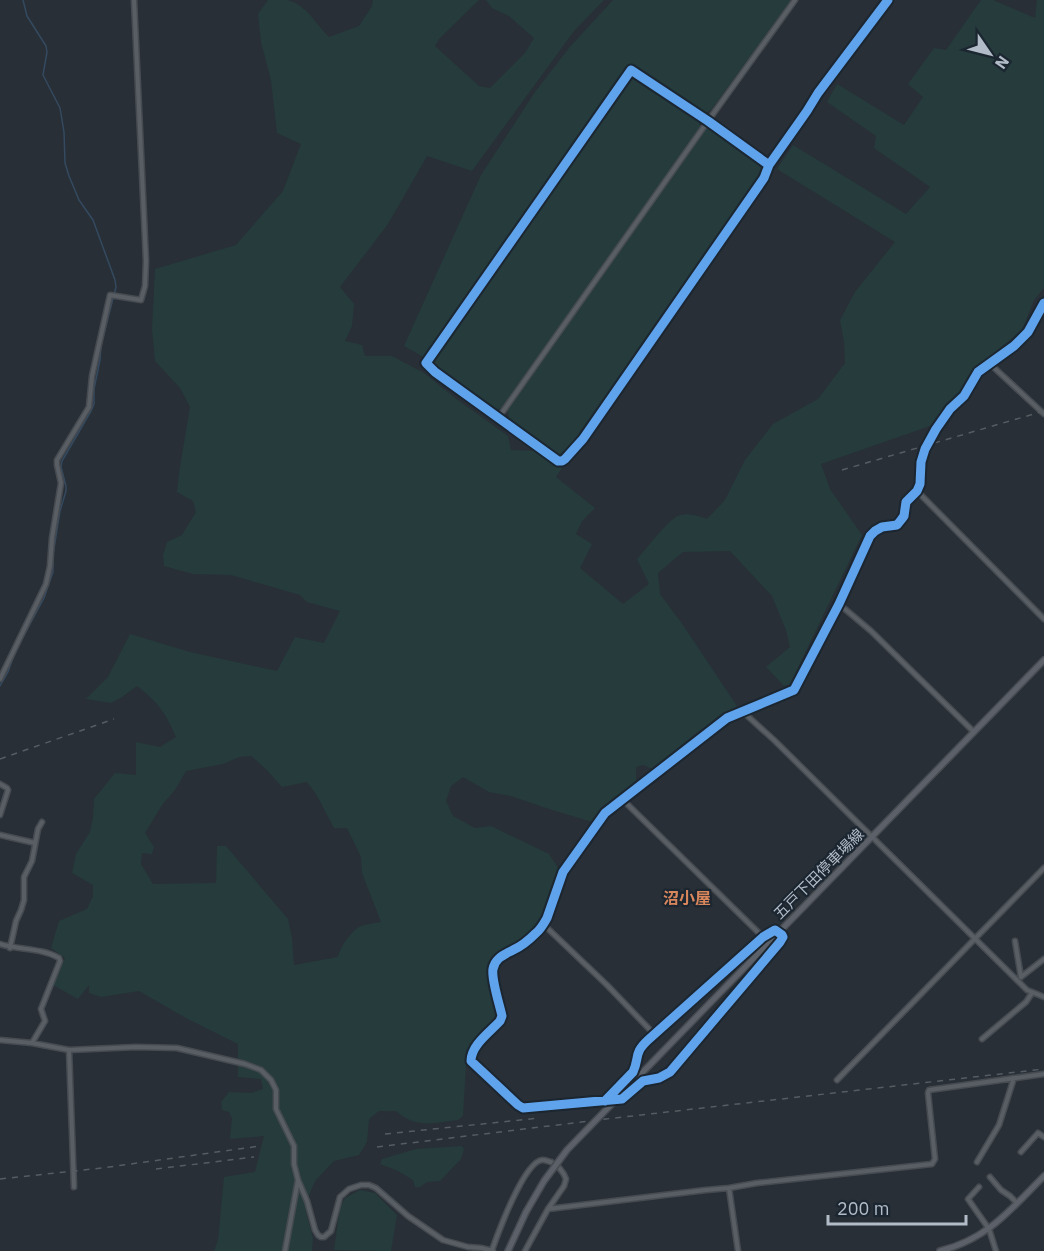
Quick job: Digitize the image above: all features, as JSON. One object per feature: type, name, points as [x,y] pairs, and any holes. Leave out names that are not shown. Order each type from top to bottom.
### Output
[{"type":"main road","name":"五戸下田停車場線","points":[[508,1251],[526,1212],[544,1181],[567,1150],[1044,660]]},
{"type":"main road","points":[[940,1251],[961,1245],[989,1229],[1044,1176]]},
{"type":"street","points":[[0,679],[46,584],[61,483],[57,460],[89,407],[92,376],[110,295],[141,300],[145,286],[146,261],[134,0]]},
{"type":"street","points":[[499,417],[795,0]]},
{"type":"street","points":[[769,165],[631,70],[426,363],[435,372],[558,461],[565,459],[583,439],[717,246],[818,93],[888,0]]},
{"type":"street","points":[[605,1101],[633,1072],[639,1049],[654,1034],[763,937],[775,930],[783,937],[670,1072],[659,1078],[643,1080],[622,1099],[605,1101],[523,1108],[471,1061],[471,1054],[475,1047],[502,1016],[493,969],[498,958],[514,950],[536,933],[543,924],[563,872],[605,813],[727,718],[794,690],[839,604],[870,536],[882,527],[897,525],[904,516],[906,502],[917,491],[920,484],[921,462],[936,429],[950,409],[964,396],[978,372],[1028,332],[1044,303]]},
{"type":"street","points":[[989,363],[1044,414]]},
{"type":"street","points":[[917,491],[1044,619]]},
{"type":"street","points":[[839,604],[974,732]]},
{"type":"street","points":[[742,711],[975,939],[1019,978],[1027,990],[1044,997]]},
{"type":"street","points":[[0,784],[8,790],[0,815]]},
{"type":"street","points":[[623,800],[763,937]]},
{"type":"street","points":[[10,948],[24,900],[24,877],[32,861],[38,829],[42,822]]},
{"type":"street","points":[[0,835],[35,843]]},
{"type":"street","points":[[837,1080],[1044,868]]},
{"type":"street","points":[[543,924],[608,985],[654,1034]]},
{"type":"street","points":[[1015,941],[1019,978]]},
{"type":"street","points":[[0,944],[10,948],[47,952],[59,958],[60,961],[41,1009],[45,1022],[32,1043]]},
{"type":"street","points":[[1019,978],[1044,959]]},
{"type":"street","points":[[982,1039],[1026,1002],[1032,993]]},
{"type":"street","points":[[0,1040],[69,1050],[177,1048],[261,1070],[271,1080],[276,1090],[276,1109],[294,1146],[294,1164],[298,1179],[315,1230],[321,1237],[330,1231],[340,1197],[349,1189],[369,1185],[443,1240],[492,1251],[525,1173],[534,1163],[542,1160],[550,1161],[560,1168],[566,1179],[525,1251]]},
{"type":"street","points":[[69,1050],[74,1187]]},
{"type":"street","points":[[548,1209],[932,1164],[935,1159],[929,1090],[1044,1074]]},
{"type":"street","points":[[977,1162],[999,1125],[1013,1078]]},
{"type":"street","points":[[1021,1152],[1038,1133],[1044,1137]]},
{"type":"street","points":[[990,1177],[1017,1203]]},
{"type":"street","points":[[285,1251],[298,1179]]},
{"type":"street","points":[[979,1187],[968,1199],[989,1229],[996,1251]]},
{"type":"street","points":[[729,1188],[738,1251]]},
{"type":"green space","points":[[268,0],[294,2],[306,10],[329,37],[359,26],[372,6],[373,0],[479,0],[439,39],[435,46],[479,86],[490,88],[525,53],[534,38],[509,16],[492,8],[486,0],[604,0],[574,31],[472,171],[427,156],[388,224],[340,287],[354,304],[352,326],[345,341],[362,345],[365,356],[392,356],[424,373],[508,436],[511,450],[537,451],[562,468],[556,477],[595,508],[582,521],[576,534],[592,544],[580,568],[623,604],[649,584],[637,559],[662,529],[673,519],[685,514],[707,519],[725,500],[745,460],[773,424],[818,399],[845,363],[840,320],[855,292],[895,242],[777,169],[793,145],[906,214],[930,187],[874,148],[876,136],[827,102],[837,84],[904,125],[923,97],[908,84],[934,48],[946,50],[981,0],[993,0],[1035,18],[1037,0],[1044,0],[1044,288],[1034,300],[1022,330],[973,370],[960,393],[930,426],[821,464],[830,489],[862,535],[790,684],[784,686],[766,667],[790,647],[786,630],[772,596],[730,551],[683,552],[658,573],[660,594],[737,706],[699,731],[652,769],[643,765],[636,767],[636,781],[607,805],[592,822],[511,796],[489,792],[463,777],[451,786],[446,801],[453,816],[475,828],[491,826],[549,854],[564,877],[544,923],[524,947],[501,951],[494,959],[490,970],[500,1015],[469,1050],[463,1116],[458,1120],[418,1123],[403,1117],[396,1111],[379,1111],[369,1119],[367,1142],[359,1155],[334,1161],[315,1181],[307,1200],[306,1212],[313,1238],[312,1251],[214,1251],[218,1240],[224,1177],[255,1172],[264,1136],[230,1139],[232,1118],[229,1112],[222,1110],[221,1102],[229,1092],[252,1093],[263,1089],[261,1079],[238,1077],[238,1044],[139,991],[101,997],[89,993],[89,985],[78,999],[53,985],[65,958],[51,948],[59,921],[87,909],[93,896],[93,885],[72,873],[76,854],[90,832],[94,799],[115,773],[136,775],[136,742],[160,747],[176,737],[160,708],[137,686],[111,703],[86,699],[108,677],[130,634],[190,652],[277,671],[295,637],[324,643],[340,611],[307,602],[300,595],[231,575],[193,574],[164,566],[163,555],[167,542],[182,535],[196,512],[193,501],[177,492],[190,407],[180,388],[155,361],[152,330],[155,269],[236,245],[283,191],[301,144],[277,133],[271,80],[261,42],[258,14]],"holes":[[[251,756],[282,787],[307,782],[334,828],[347,828],[361,857],[362,873],[381,922],[363,925],[354,931],[341,948],[338,957],[294,965],[288,919],[226,846],[217,846],[216,883],[153,884],[141,864],[142,853],[152,854],[154,847],[145,833],[186,771]]]},
{"type":"green space","points":[[613,0],[791,0],[711,110],[699,120],[700,126],[715,130],[758,163],[762,168],[760,176],[581,436],[567,454],[557,456],[509,420],[508,412],[502,408],[495,410],[438,369],[433,359],[425,358],[404,346],[481,175],[535,92],[569,48]]},
{"type":"green space","points":[[462,1146],[464,1149],[461,1159],[440,1181],[427,1182],[420,1187],[415,1187],[413,1180],[398,1171],[380,1164],[382,1159],[416,1149]]},
{"type":"green space","points":[[360,1190],[375,1193],[397,1215],[391,1251],[334,1250],[340,1208],[345,1198]]},
{"type":"waterway","points":[[0,686],[44,598],[53,572],[53,555],[60,511],[66,491],[62,461],[94,404],[101,345],[116,287],[93,220],[79,200],[69,176],[65,163],[64,132],[60,108],[43,75],[46,46],[27,16],[23,0]]},
{"type":"railway","points":[[842,470],[1044,411]]},
{"type":"railway","points":[[0,759],[114,719]]},
{"type":"railway","points":[[377,1147],[1044,1069]]},
{"type":"railway","points":[[385,1134],[540,1118]]},
{"type":"railway","points":[[0,1179],[102,1168],[260,1146]]},
{"type":"railway","points":[[156,1169],[254,1157]]},
{"type":"cycle path","points":[[769,165],[631,70],[426,363],[435,372],[558,461],[565,459],[583,439],[764,178],[769,165],[818,93],[888,0]]},
{"type":"cycle path","points":[[605,1101],[633,1072],[639,1052],[648,1040],[763,937],[775,930],[782,935],[780,942],[670,1072],[659,1078],[643,1081],[622,1099],[523,1108],[471,1061],[478,1044],[502,1016],[493,979],[496,962],[503,955],[525,943],[541,928],[547,918],[563,872],[605,813],[727,718],[794,690],[839,604],[870,536],[882,527],[897,525],[904,516],[906,502],[917,491],[920,484],[921,462],[936,429],[950,409],[964,396],[978,372],[1014,346],[1028,332],[1044,303]]},
{"type":"district","name":"沼小屋","points":[[687,898]]}]
